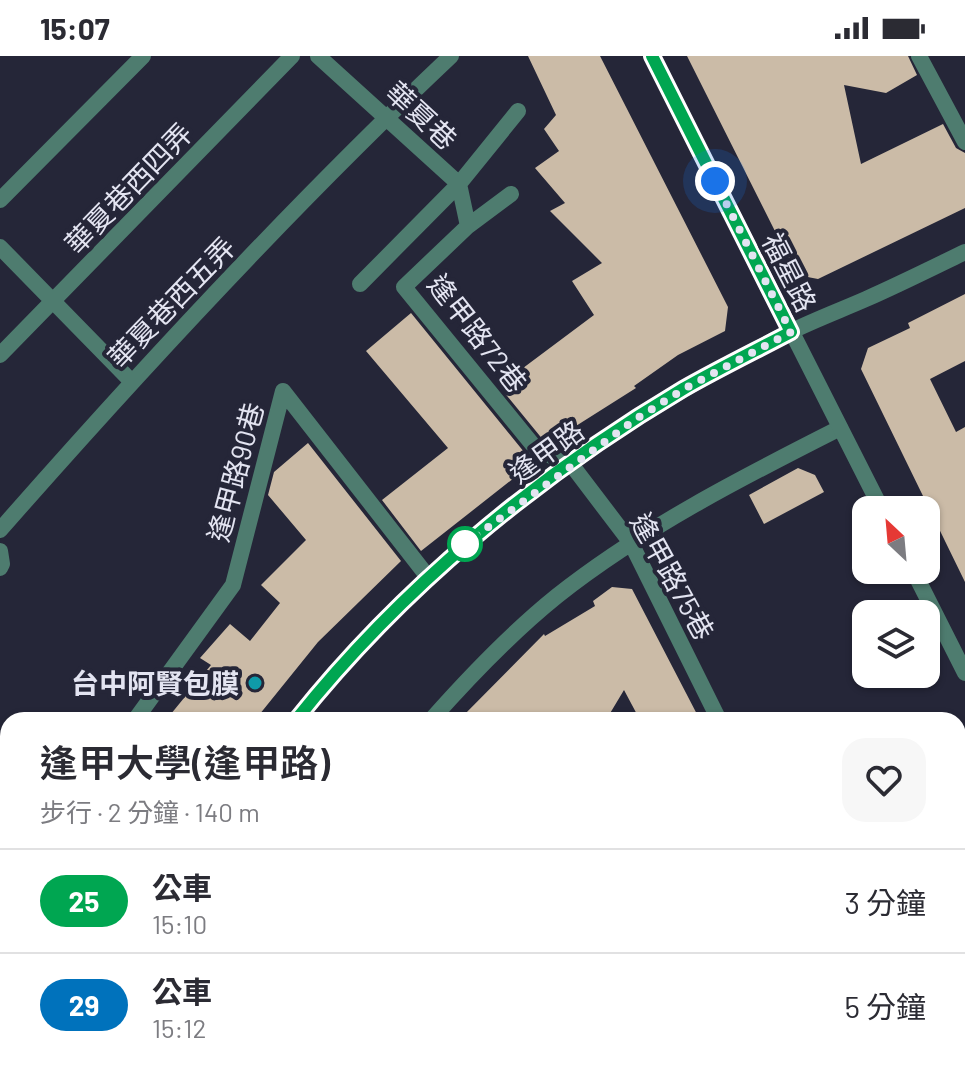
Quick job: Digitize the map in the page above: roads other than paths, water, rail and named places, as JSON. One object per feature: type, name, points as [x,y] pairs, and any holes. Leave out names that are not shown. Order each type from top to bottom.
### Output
[{"type":"street","points":[[0,200],[143,56]]},
{"type":"street","name":"華夏巷西四弄","points":[[0,355],[292,56]]},
{"type":"street","name":"華夏巷","points":[[318,56],[459,184],[468,226]]},
{"type":"street","name":"華夏巷西五弄","points":[[0,530],[131,381],[387,117],[451,56]]},
{"type":"street","name":"福星路","points":[[652,56],[875,496]]},
{"type":"street","points":[[919,56],[965,142]]},
{"type":"street","points":[[360,284],[459,184],[518,111]]},
{"type":"street","points":[[468,226],[511,194]]},
{"type":"street","name":"逢甲路72巷","points":[[468,226],[404,287],[537,450],[571,464]]},
{"type":"street","points":[[0,247],[131,381]]},
{"type":"street","name":"逢甲路","points":[[303,712],[374,631],[428,577],[464,545],[571,464],[684,389],[791,332],[965,252]]},
{"type":"street","name":"逢甲路90巷","points":[[141,712],[233,585],[283,391],[428,577]]},
{"type":"street","points":[[439,712],[513,635],[558,596],[631,543],[766,465],[840,428]]},
{"type":"street","name":"逢甲路75巷","points":[[571,464],[631,543],[715,712]]},
{"type":"street","points":[[0,551],[0,568]]},
{"type":"street","points":[[920,584],[965,673]]},
{"type":"place","name":"台中阿賢包膜","points":[[255,683]]}]
